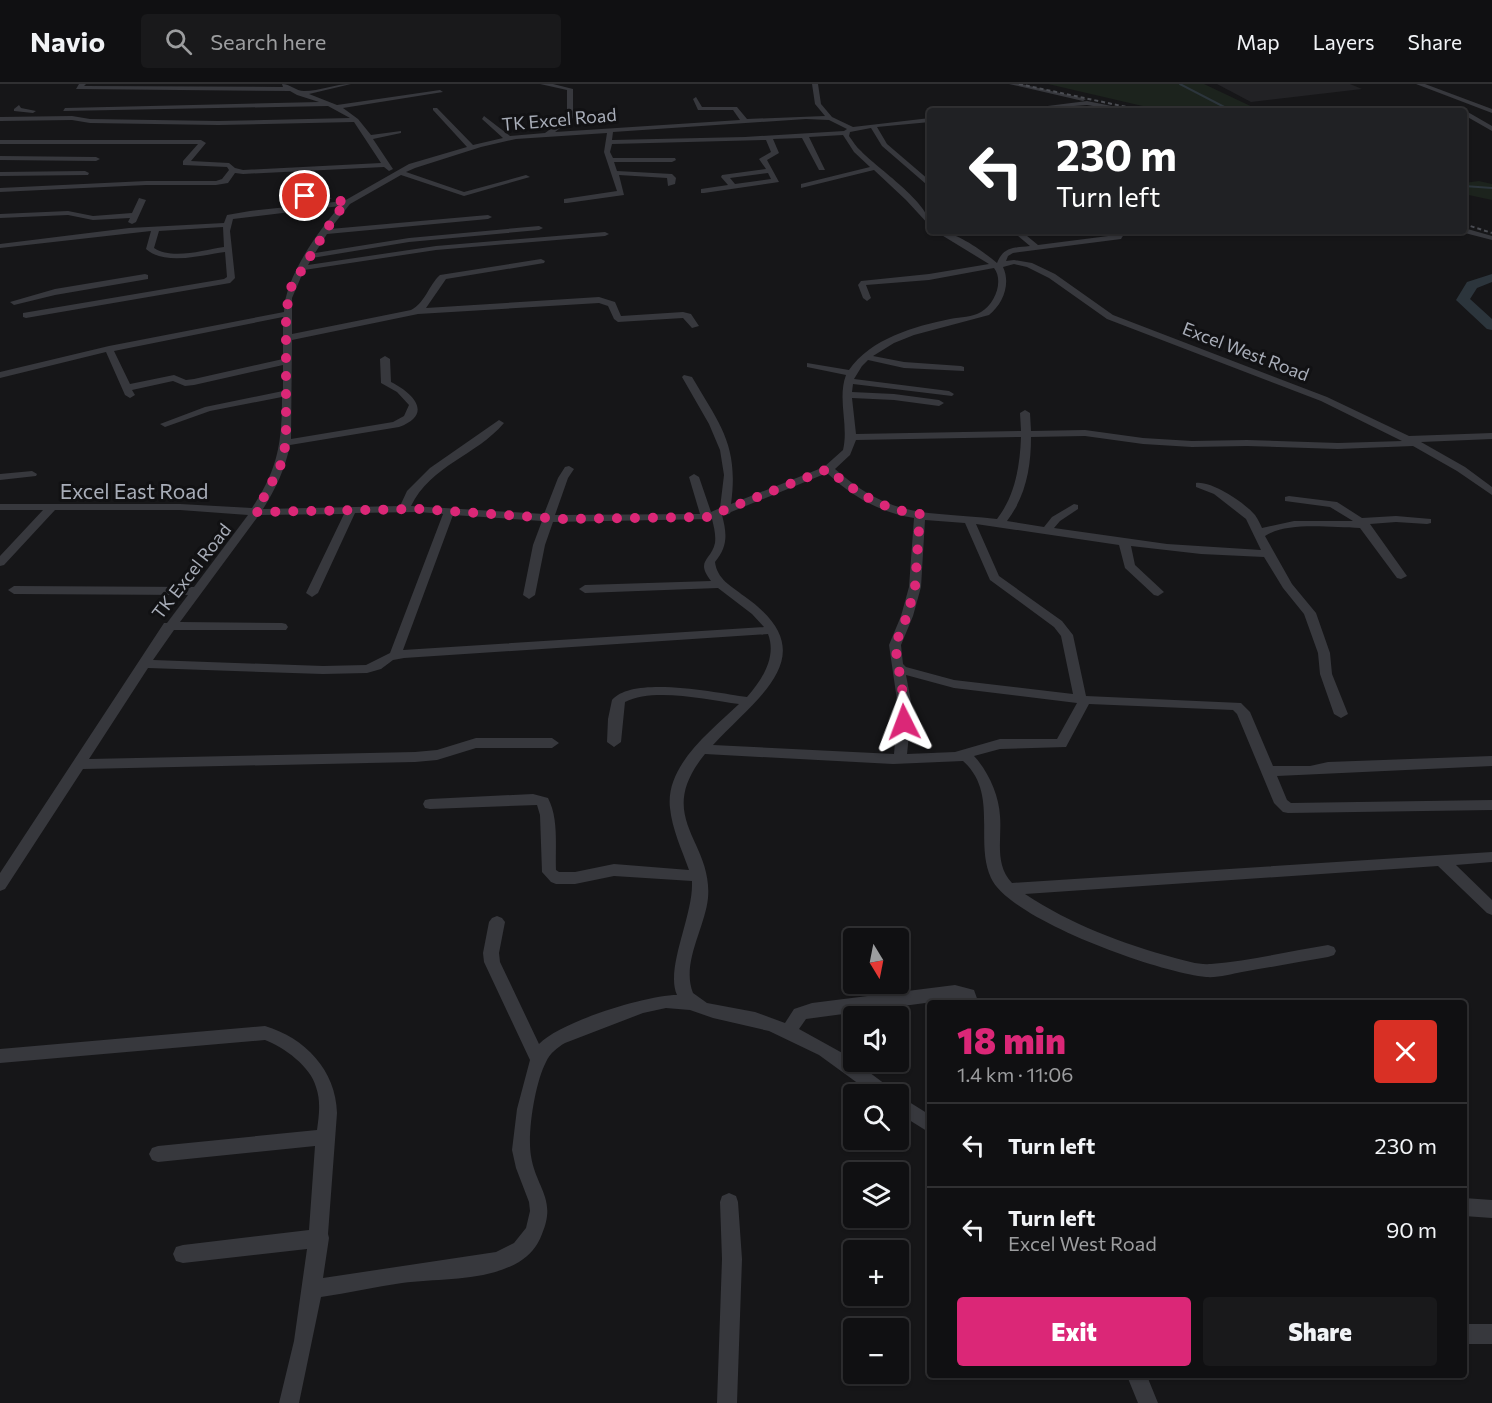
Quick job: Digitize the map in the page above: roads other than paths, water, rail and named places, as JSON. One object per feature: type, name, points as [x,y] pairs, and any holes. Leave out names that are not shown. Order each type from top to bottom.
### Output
[{"type":"street","points":[[83,84],[78,88],[290,89]]},
{"type":"street","points":[[282,84],[299,94],[330,105],[356,120],[386,165],[396,173],[464,194],[526,177]]},
{"type":"street","points":[[299,94],[348,84]]},
{"type":"street","points":[[543,84],[570,89],[570,119],[548,134]]},
{"type":"street","points":[[815,84],[818,104],[830,118]]},
{"type":"street","points":[[1012,84],[1120,108]]},
{"type":"street","points":[[1418,84],[1492,111]]},
{"type":"street","points":[[1418,84],[1458,108]]},
{"type":"street","points":[[19,107],[16,110],[330,105],[440,93]]},
{"type":"street","points":[[696,99],[701,110],[735,108],[745,121]]},
{"type":"street","points":[[1043,108],[1097,103]]},
{"type":"street","points":[[254,115],[261,106]]},
{"type":"street","points":[[435,109],[471,147]]},
{"type":"street","points":[[1467,114],[1492,129]]},
{"type":"street","points":[[44,126],[52,118]]},
{"type":"street","points":[[0,119],[77,118],[90,121],[218,123],[356,120]]},
{"type":"street","points":[[484,118],[508,138]]},
{"type":"street","name":"TK Excel Road","points":[[0,885],[168,626],[256,512],[280,467],[286,443],[286,314],[290,289],[301,268],[346,203],[396,173],[471,147],[508,138],[745,121],[830,118],[849,131]]},
{"type":"street","points":[[608,142],[805,136],[927,120]]},
{"type":"street","points":[[1467,124],[1482,123]]},
{"type":"street","points":[[873,126],[884,145],[926,182]]},
{"type":"street","points":[[567,201],[620,194],[607,152],[610,131]]},
{"type":"street","points":[[849,131],[851,146],[913,202],[927,220]]},
{"type":"street","points":[[368,138],[399,132]]},
{"type":"street","points":[[36,134],[66,134]]},
{"type":"street","points":[[805,136],[822,168]]},
{"type":"street","points":[[704,191],[774,181],[776,179],[763,159],[775,153],[768,138]]},
{"type":"street","points":[[0,142],[201,142],[186,163],[229,165],[233,170],[252,172],[386,165]]},
{"type":"street","points":[[74,187],[108,142]]},
{"type":"street","points":[[0,158],[96,159]]},
{"type":"street","points":[[609,160],[672,160]]},
{"type":"street","points":[[804,186],[874,168]]},
{"type":"street","points":[[0,190],[221,183],[233,170]]},
{"type":"street","points":[[747,192],[725,177],[770,171]]},
{"type":"street","points":[[0,174],[85,173]]},
{"type":"street","points":[[614,173],[669,176],[672,178],[672,184]]},
{"type":"street","points":[[305,196],[346,203]]},
{"type":"street","points":[[129,230],[142,200]]},
{"type":"street","points":[[26,315],[227,281],[231,278],[233,265],[226,225],[230,217],[346,203]]},
{"type":"street","points":[[0,216],[68,213],[93,218],[135,215]]},
{"type":"street","points":[[325,232],[488,217]]},
{"type":"street","points":[[0,246],[129,230],[226,225]]},
{"type":"street","points":[[150,270],[150,249],[156,228]]},
{"type":"street","points":[[310,256],[409,240],[539,228]]},
{"type":"street","points":[[1467,231],[1492,238]]},
{"type":"street","points":[[301,268],[436,248],[605,234]]},
{"type":"street","points":[[944,234],[1000,266]]},
{"type":"street","points":[[1020,234],[1036,247]]},
{"type":"street","points":[[256,512],[404,510],[548,519],[716,515],[828,469],[844,457],[851,437],[846,395],[850,377],[866,357],[909,334],[986,313],[997,300],[1002,286],[1000,266],[1004,255],[1009,251],[1118,237],[1122,234]]},
{"type":"street","points":[[14,302],[150,270],[180,255],[229,249]]},
{"type":"street","points":[[417,311],[426,305],[436,283],[443,277],[541,261]]},
{"type":"street","name":"Excel West Road","points":[[867,298],[862,285],[864,283],[929,277],[1017,262],[1029,264],[1056,279],[1110,317],[1324,399],[1413,441],[1461,469],[1492,492]]},
{"type":"street","points":[[84,287],[87,304]]},
{"type":"street","points":[[287,338],[417,311],[600,300],[612,304],[618,319],[683,315],[688,316],[696,326]]},
{"type":"street","points":[[0,375],[109,349],[286,314]]},
{"type":"street","points":[[109,349],[129,392],[174,378],[194,382],[286,361]]},
{"type":"street","points":[[866,357],[904,364],[961,369]]},
{"type":"street","points":[[286,443],[395,425],[406,420],[414,405],[399,390],[386,383],[385,359]]},
{"type":"street","points":[[810,365],[850,377],[949,394]]},
{"type":"street","points":[[687,377],[722,441],[728,459],[729,474],[716,515]]},
{"type":"street","points":[[165,424],[191,413],[287,393]]},
{"type":"street","points":[[846,395],[894,397],[939,403]]},
{"type":"street","points":[[1000,523],[1011,508],[1024,464],[1025,413]]},
{"type":"street","points":[[404,510],[407,500],[427,473],[488,434],[499,423]]},
{"type":"street","points":[[851,437],[1098,434],[1143,441],[1192,444],[1247,442],[1338,446],[1413,441],[1429,436],[1492,436]]},
{"type":"street","points":[[529,595],[539,545],[563,478],[569,469]]},
{"type":"street","points":[[828,469],[871,501],[896,511],[1000,523],[1124,542],[1268,554]]},
{"type":"street","points":[[0,477],[32,474]]},
{"type":"street","points":[[690,1003],[683,990],[682,981],[700,903],[698,876],[678,817],[679,784],[700,749],[765,682],[773,666],[777,646],[772,630],[763,616],[710,575],[708,565],[722,541],[716,515],[694,477]]},
{"type":"street","points":[[1200,485],[1218,492],[1245,510],[1251,517],[1261,534],[1268,554],[1287,586],[1312,617],[1324,653],[1326,674],[1341,714]]},
{"type":"street","points":[[1289,499],[1334,504],[1363,523],[1401,576]]},
{"type":"street","points":[[0,507],[51,508]]},
{"type":"street","name":"Excel East Road","points":[[0,563],[51,508],[180,507],[256,512]]},
{"type":"street","points":[[1046,531],[1056,519],[1074,507]]},
{"type":"street","points":[[312,593],[351,511]]},
{"type":"street","points":[[395,655],[449,512]]},
{"type":"street","points":[[900,759],[905,707],[895,645],[907,616],[915,587],[920,514]]},
{"type":"street","points":[[1261,534],[1270,528],[1293,525],[1363,523],[1396,519],[1427,521]]},
{"type":"street","points":[[700,749],[900,759],[960,755],[1000,744],[1061,744],[1082,700],[1067,635],[1058,624],[994,578],[969,520]]},
{"type":"street","points":[[1124,542],[1129,566],[1158,592]]},
{"type":"street","points":[[585,589],[719,584]]},
{"type":"street","points":[[14,590],[195,591]]},
{"type":"street","points":[[168,626],[282,627]]},
{"type":"street","points":[[144,664],[323,670],[367,669],[395,655],[772,630]]},
{"type":"street","points":[[899,669],[947,683],[1082,700],[1236,706],[1243,712],[1281,802],[1284,806],[1294,809],[1492,805]]},
{"type":"street","points":[[614,742],[616,709],[623,697],[631,694],[676,692],[748,701]]},
{"type":"street","points":[[80,764],[415,757],[437,755],[476,743],[552,743]]},
{"type":"street","points":[[960,755],[971,760],[985,783],[992,808],[993,863],[999,878],[1007,889],[1058,921],[1157,961],[1191,970],[1209,971],[1328,951]]},
{"type":"street","points":[[1267,771],[1310,771],[1328,767],[1492,761]]},
{"type":"street","points":[[430,804],[533,799],[543,802],[547,815],[549,872],[556,878],[575,878],[614,870],[698,876]]},
{"type":"street","points":[[1007,889],[1492,857]]},
{"type":"street","points":[[1440,860],[1492,909]]},
{"type":"street","points":[[497,922],[491,953],[492,962],[538,1060]]},
{"type":"street","points":[[788,1032],[800,1014],[812,1010],[955,992],[968,995],[970,1000]]},
{"type":"street","points":[[313,1289],[501,1260],[523,1248],[529,1241],[540,1215],[539,1202],[520,1149],[530,1090],[538,1060],[549,1045],[559,1038],[624,1011],[661,1002],[690,1003],[699,1008],[757,1019],[813,1041],[873,1084]]},
{"type":"street","points":[[0,1056],[197,1038],[273,1035],[287,1041],[321,1077],[327,1108],[320,1238],[313,1289],[289,1403]]},
{"type":"street","points":[[909,1111],[927,1123]]},
{"type":"street","points":[[158,1154],[325,1137]]},
{"type":"street","points":[[727,1403],[732,1259],[729,1202]]},
{"type":"street","points":[[1467,1207],[1492,1209]]},
{"type":"street","points":[[183,1254],[320,1238]]},
{"type":"street","points":[[1467,1334],[1492,1334]]},
{"type":"street","points":[[1138,1378],[1148,1403]]},
{"type":"waterway","points":[[1180,84],[1226,108]]},
{"type":"waterway","points":[[1467,186],[1492,188]]},
{"type":"waterway","points":[[1492,278],[1472,285],[1463,300],[1492,326]]},
{"type":"railway","points":[[1019,84],[1131,108]]},
{"type":"railway","points":[[1467,225],[1492,233]]}]
